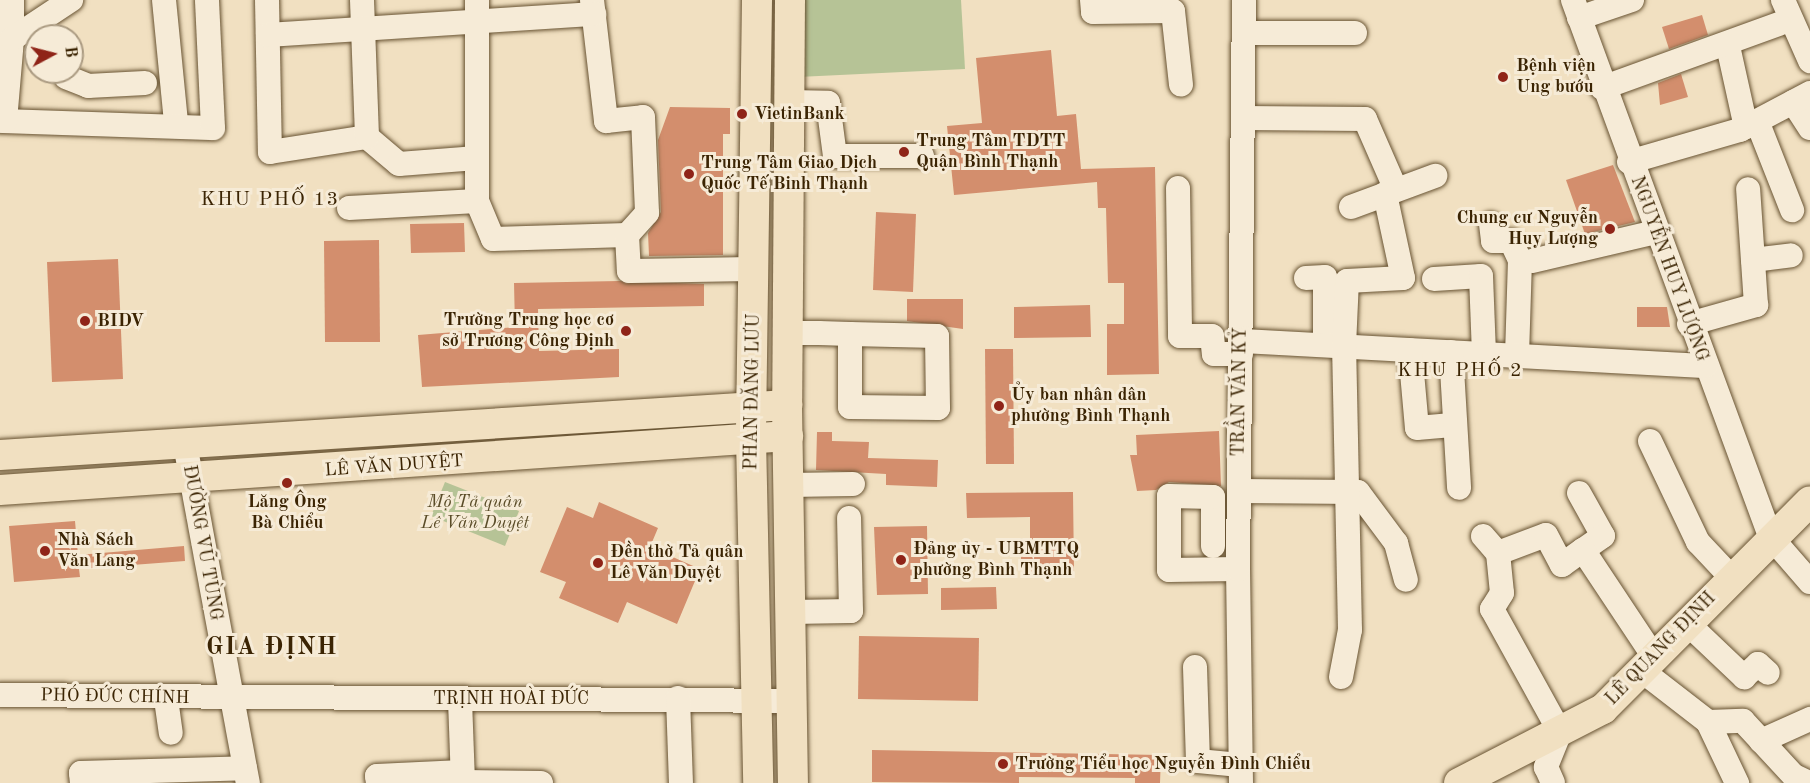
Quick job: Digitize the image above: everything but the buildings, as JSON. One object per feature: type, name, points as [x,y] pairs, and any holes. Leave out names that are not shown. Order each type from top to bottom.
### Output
[{"type":"main road","name":"PHAN ĐĂNG LƯU","points":[[757,0],[751,438],[758,783]]},
{"type":"main road","name":"PHAN ĐĂNG LƯU","points":[[790,0],[787,405],[793,783]]},
{"type":"main road","name":"LÊ VĂN DUYỆT","points":[[0,455],[364,434],[787,405]]},
{"type":"main road","points":[[364,434],[366,468]]},
{"type":"main road","name":"LÊ VĂN DUYỆT","points":[[0,490],[189,481],[788,436]]},
{"type":"main road","name":"LÊ QUANG ĐỊNH","points":[[1459,783],[1603,709],[1770,536],[1810,501]]},
{"type":"street","points":[[12,0],[12,39],[3,122],[176,122],[213,128],[207,0]]},
{"type":"street","points":[[12,39],[71,0]]},
{"type":"street","points":[[164,0],[176,122]]},
{"type":"street","points":[[267,0],[270,152],[367,137]]},
{"type":"street","points":[[362,0],[367,137],[399,164],[477,158]]},
{"type":"street","points":[[1092,0],[1093,12],[1173,11],[1181,85]]},
{"type":"street","name":"TRẦN VĂN KỶ","points":[[1241,774],[1238,569],[1244,0]]},
{"type":"street","points":[[1576,9],[1632,0]]},
{"type":"street","points":[[1784,0],[1810,61]]},
{"type":"street","points":[[268,35],[363,27],[477,10],[593,7],[606,121],[643,117],[647,213],[627,235],[629,271],[754,269]]},
{"type":"street","name":"NGUYỄN HUY LƯỢNG","points":[[1576,9],[1629,162],[1770,536]]},
{"type":"street","points":[[477,10],[477,201],[493,239],[627,235]]},
{"type":"street","points":[[1602,88],[1728,46],[1779,24]]},
{"type":"street","points":[[1244,33],[1355,33]]},
{"type":"street","points":[[1728,46],[1751,124],[1792,210]]},
{"type":"street","points":[[83,84],[88,86],[145,83]]},
{"type":"street","points":[[121,85],[125,121]]},
{"type":"street","points":[[1629,162],[1751,124],[1802,98],[1810,128]]},
{"type":"street","points":[[789,102],[828,103],[835,156],[921,156]]},
{"type":"street","points":[[1243,118],[1365,119],[1391,192],[1403,278],[1347,281],[1334,346]]},
{"type":"street","points":[[1352,207],[1435,176]]},
{"type":"street","points":[[1178,188],[1180,336],[1212,336],[1214,354],[1241,347],[1334,346],[1517,354],[1705,366]]},
{"type":"street","points":[[1689,324],[1756,305],[1748,189]]},
{"type":"street","points":[[349,208],[477,201]]},
{"type":"street","points":[[1491,224],[1493,241],[1511,241],[1520,260],[1517,354]]},
{"type":"street","points":[[1533,261],[1656,232]]},
{"type":"street","points":[[1753,260],[1791,255]]},
{"type":"street","points":[[1434,279],[1481,276],[1484,353]]},
{"type":"street","points":[[1306,278],[1325,277],[1334,346],[1347,490],[1350,630],[1341,676]]},
{"type":"street","points":[[787,333],[850,334],[937,336],[938,408],[850,407],[850,334]]},
{"type":"street","points":[[1410,350],[1417,428],[1455,425]]},
{"type":"street","points":[[1451,351],[1459,488]]},
{"type":"street","points":[[1650,441],[1698,542],[1731,577]]},
{"type":"street","name":"ĐƯỜNG VŨ TÙNG","points":[[185,444],[189,481],[246,776]]},
{"type":"street","points":[[789,485],[853,484]]},
{"type":"street","points":[[1239,491],[1347,490],[1358,492],[1375,508],[1396,543],[1406,580]]},
{"type":"street","points":[[1553,783],[1546,767],[1560,732],[1492,609],[1502,593],[1491,545],[1546,535],[1562,565],[1603,536],[1579,493]]},
{"type":"street","points":[[1213,546],[1213,497],[1169,496],[1169,570],[1238,569]]},
{"type":"street","points":[[790,612],[851,611],[849,518]]},
{"type":"street","points":[[1770,536],[1810,582]]},
{"type":"street","points":[[1583,550],[1647,664],[1708,722],[1737,783]]},
{"type":"street","points":[[1687,623],[1744,677],[1758,664],[1768,672]]},
{"type":"street","points":[[1194,668],[1198,761],[1241,774]]},
{"type":"street","name":"PHÓ ĐỨC CHÍNH","points":[[0,695],[166,699],[230,696]]},
{"type":"street","name":"TRỊNH HOÀI ĐỨC","points":[[230,696],[460,700],[678,698],[792,701]]},
{"type":"street","points":[[678,698],[681,783]]},
{"type":"street","points":[[166,699],[171,733]]},
{"type":"street","points":[[460,700],[463,779]]},
{"type":"street","points":[[1761,741],[1810,719]]},
{"type":"street","points":[[1708,722],[1743,721],[1794,776],[1809,783]]},
{"type":"street","points":[[82,783],[81,773],[246,776]]},
{"type":"street","points":[[378,783],[377,776],[541,783]]},
{"type":"green space","points":[[805,0],[961,0],[965,69],[798,77]]},
{"type":"green space","name":"Mộ Tả quân Lê Văn Duyệt","points":[[445,482],[519,511],[505,546],[431,516]]},
{"type":"place","name":"Bệnh viện Ung bướu","points":[[1503,77]]},
{"type":"place","name":"VietinBank","points":[[742,114]]},
{"type":"place","name":"Trung Tâm TDTT Quận Bình Thạnh","points":[[904,152]]},
{"type":"place","name":"Trung Tâm Giao Dịch Quốc Tế Binh Thạnh","points":[[689,174]]},
{"type":"place","name":"Chung cư Nguyễn Huy Lượng","points":[[1610,229]]},
{"type":"place","name":"BIDV","points":[[85,321]]},
{"type":"place","name":"Trường Trung học cơ sở Trương Công Định","points":[[626,331]]},
{"type":"place","name":"Ủy ban nhân dân phường Bình Thạnh","points":[[999,406]]},
{"type":"place","name":"Lăng Ông Bà Chiểu","points":[[287,483]]},
{"type":"place","name":"Nhà Sách Văn Lang","points":[[45,551]]},
{"type":"place","name":"Đảng ủy - UBMTTQ phường Bình Thạnh","points":[[901,560]]},
{"type":"place","name":"Đền thờ Tả quân Lê Văn Duyệt","points":[[598,563]]},
{"type":"place","name":"Trường Tiểu học Nguyễn Đình Chiểu","points":[[1003,764]]},
{"type":"district","name":"KHU PHỐ 13","points":[[270,200]]},
{"type":"district","name":"KHU PHỐ 2","points":[[1460,371]]},
{"type":"district","name":"GIA ĐỊNH","points":[[272,649]]}]
